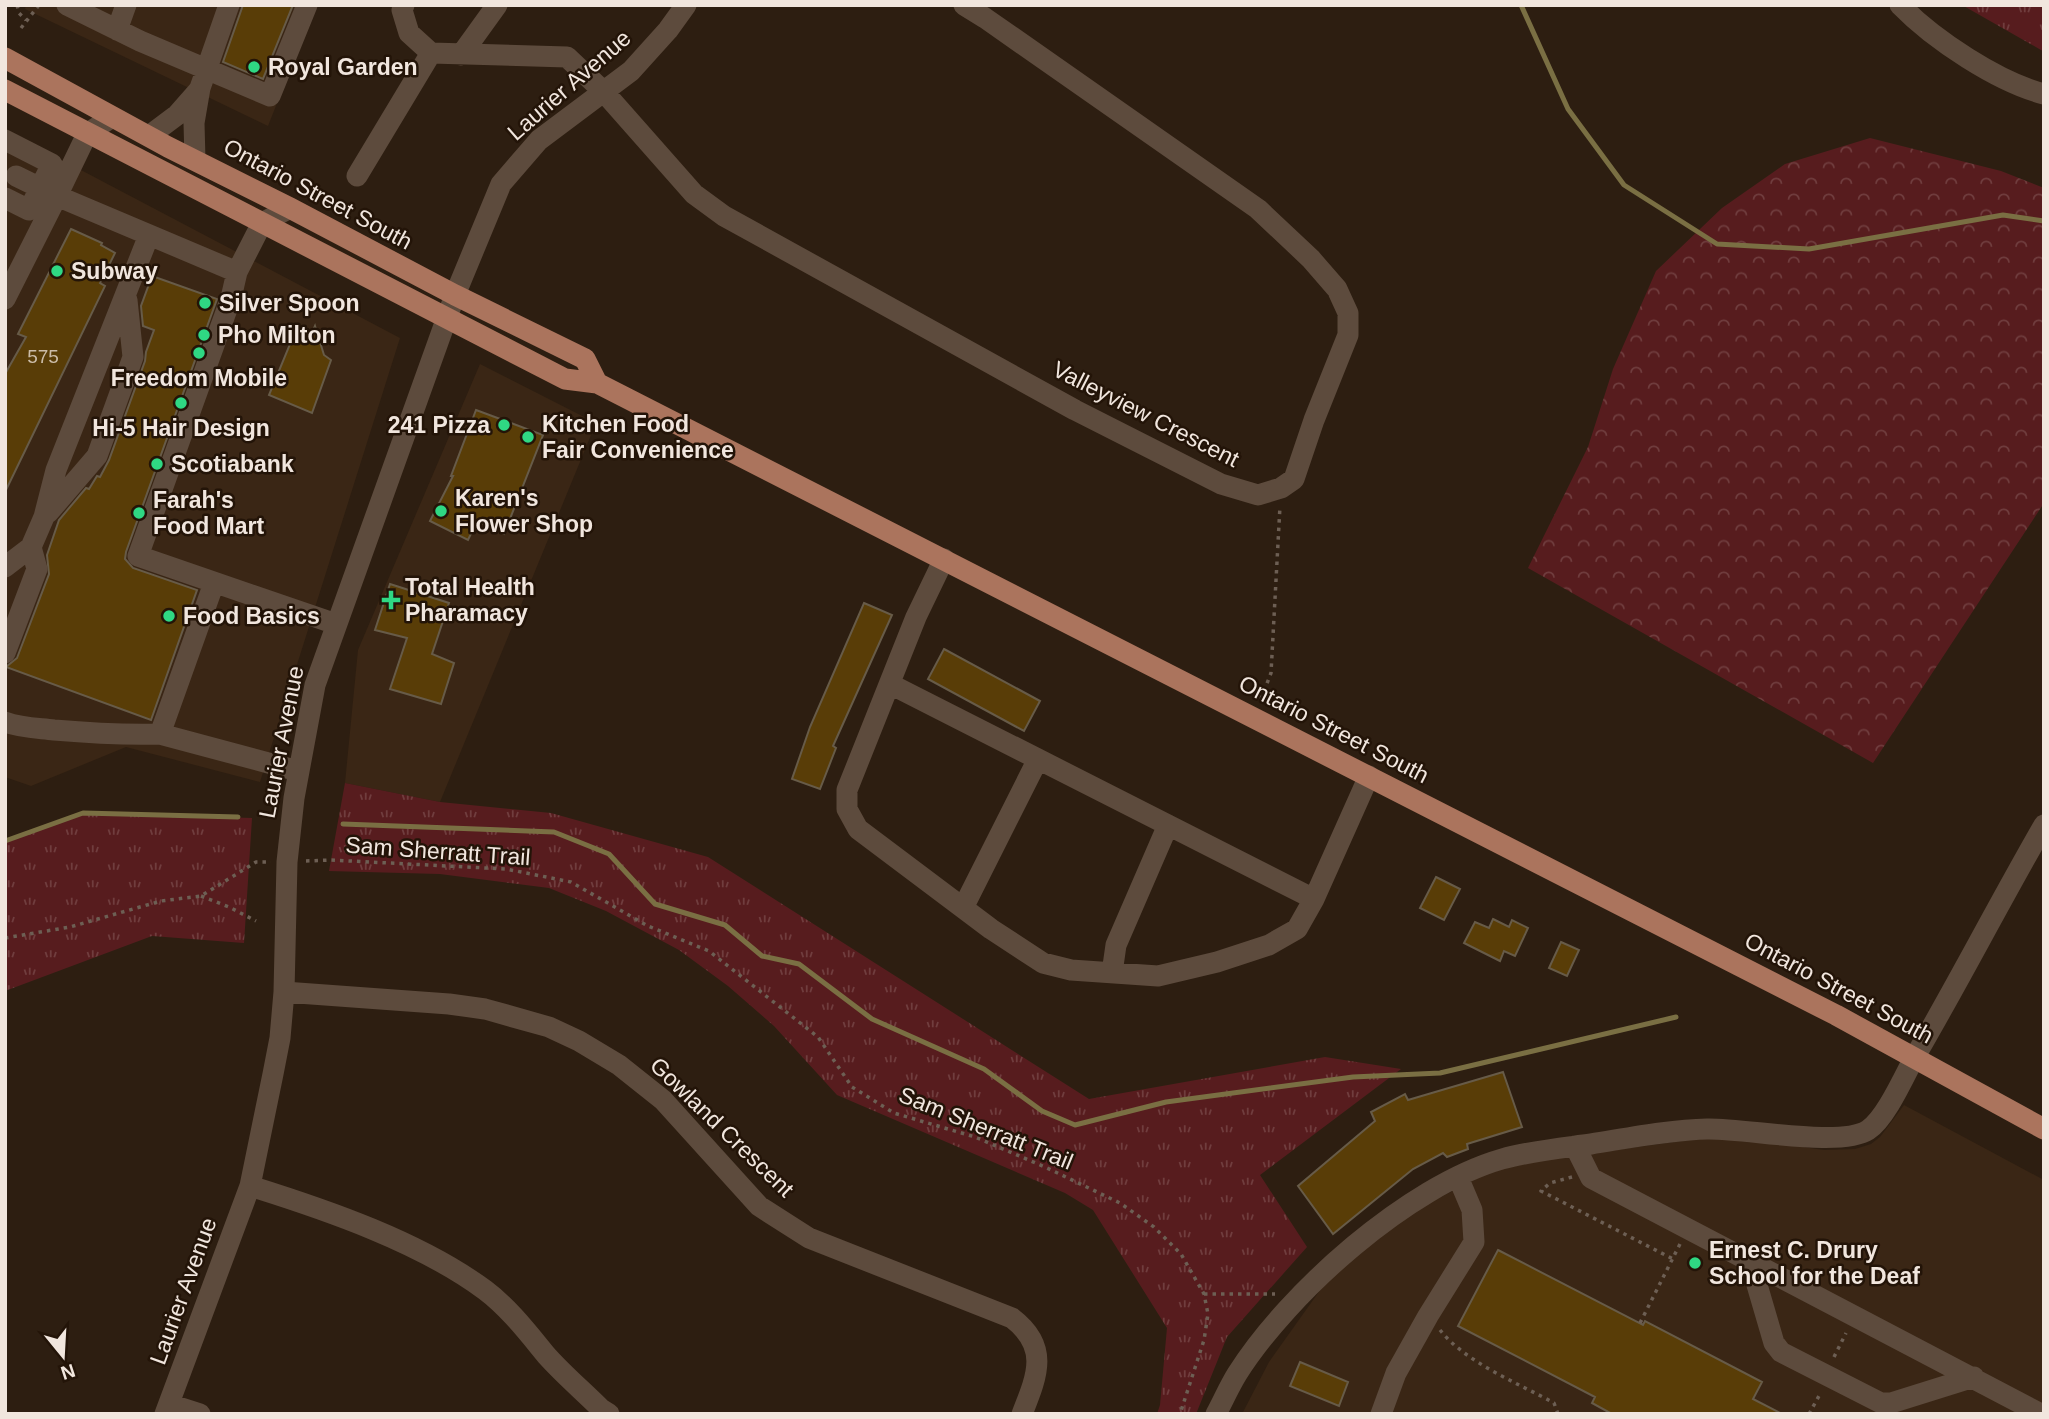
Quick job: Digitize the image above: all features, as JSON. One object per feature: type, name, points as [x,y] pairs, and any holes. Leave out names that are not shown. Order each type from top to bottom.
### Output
[{"type":"main road","name":"Ontario Street South","points":[[5,58],[112,117],[455,295],[585,359],[597,383]]},
{"type":"main road","name":"Ontario Street South","points":[[5,90],[565,379],[597,383],[944,559],[1915,1057],[2044,1129]]},
{"type":"street","points":[[68,5],[203,79],[270,96],[307,5]]},
{"type":"street","points":[[117,30],[126,5]]},
{"type":"street","points":[[195,160],[194,123],[203,79],[229,5]]},
{"type":"street","points":[[357,176],[431,53],[410,33],[402,10],[404,5]]},
{"type":"street","points":[[461,55],[497,5]]},
{"type":"street","name":"Laurier Avenue","points":[[167,1409],[250,1186],[280,1038],[284,992],[287,862],[298,771],[315,685],[455,295],[501,184],[538,140],[631,71],[668,30],[686,5]]},
{"type":"street","points":[[964,5],[1258,209],[1311,259],[1337,289],[1349,313],[1348,335],[1294,479],[1281,488]]},
{"type":"street","points":[[1900,5],[1909,15],[1968,58],[2019,87],[2044,94]]},
{"type":"street","name":"Valleyview Crescent","points":[[431,53],[567,57],[604,92],[694,194],[724,216],[1075,410],[1221,484],[1258,495],[1281,488]]},
{"type":"street","points":[[149,136],[177,115],[203,79]]},
{"type":"street","points":[[5,299],[49,192],[87,134],[112,117]]},
{"type":"street","points":[[5,141],[52,164],[49,192],[29,210],[5,198]]},
{"type":"street","points":[[16,176],[237,272]]},
{"type":"street","points":[[290,208],[262,223],[237,272],[138,556],[336,624]]},
{"type":"street","points":[[5,567],[31,547],[44,517],[56,470],[149,235]]},
{"type":"street","points":[[44,517],[97,456],[132,357],[127,295]]},
{"type":"street","points":[[5,653],[37,569],[31,547]]},
{"type":"street","points":[[944,559],[916,617],[848,790],[847,809],[858,829],[963,908],[1043,963],[1071,970],[1158,976],[1217,962],[1269,945],[1297,929],[1314,899],[1369,776]]},
{"type":"street","points":[[160,734],[214,583]]},
{"type":"street","points":[[890,684],[1314,899]]},
{"type":"street","points":[[5,722],[17,726],[75,732],[160,734],[298,771]]},
{"type":"street","points":[[963,908],[1038,759]]},
{"type":"street","points":[[1112,973],[1116,945],[1168,825]]},
{"type":"street","points":[[1216,1414],[1237,1374],[1298,1298],[1363,1239],[1423,1195],[1458,1177],[1503,1159],[1575,1146],[1706,1129],[1752,1130],[1829,1139],[1850,1138],[1872,1128],[1890,1102],[2040,839]]},
{"type":"street","name":"Gowland Crescent","points":[[284,992],[485,1009],[515,1016],[579,1041],[619,1065],[663,1100],[759,1206],[809,1238],[1012,1318],[1024,1327],[1032,1340],[1038,1363],[1036,1377],[1022,1414]]},
{"type":"street","points":[[1575,1146],[1591,1178],[2041,1414]]},
{"type":"street","points":[[1381,1414],[1396,1373],[1474,1242],[1472,1210],[1458,1177]]},
{"type":"street","points":[[250,1186],[377,1232],[453,1268],[487,1291],[522,1324],[549,1358],[609,1414]]},
{"type":"street","points":[[1751,1261],[1774,1343],[1781,1352],[1881,1403],[1891,1403],[1974,1377]]},
{"type":"street","points":[[167,1409],[200,1414]]},
{"type":"path","points":[[17,5],[19,13],[26,20]]},
{"type":"path","points":[[21,28],[39,5]]},
{"type":"path","points":[[1254,718],[1271,673],[1281,488]]},
{"type":"path","name":"Sam Sherratt Trail","points":[[201,896],[256,862],[331,860],[506,869],[571,883],[648,926],[709,951],[818,1037],[852,1087],[894,1113],[975,1137],[1045,1167],[1120,1203],[1154,1227],[1181,1254],[1204,1293],[1208,1314],[1204,1340],[1181,1414]]},
{"type":"path","points":[[5,938],[70,927],[161,901],[201,896],[256,921]]},
{"type":"path","points":[[1640,1324],[1689,1228]]},
{"type":"path","points":[[1204,1293],[1279,1294],[1298,1298]]},
{"type":"path","points":[[1428,1316],[1447,1339],[1467,1355],[1554,1403],[1558,1414]]},
{"type":"shaded area","points":[[26,5],[316,5],[268,126],[25,9]]},
{"type":"shaded area","points":[[5,130],[400,338],[260,782],[126,747],[31,786],[5,777]]},
{"type":"shaded area","points":[[480,364],[596,423],[440,802],[345,783],[358,650]]},
{"type":"shaded area","name":"Ernest C. Drury School for the Deaf","points":[[1904,1105],[2044,1180],[2044,1414],[1242,1414],[1269,1362],[1328,1279],[1364,1247],[1423,1206],[1488,1173],[1515,1164],[1696,1139],[1740,1138],[1824,1150],[1855,1149],[1871,1144],[1880,1137]]},
{"type":"green space","points":[[1962,5],[2044,5],[2044,51],[2041,50]]},
{"type":"green space","points":[[1870,138],[2001,171],[2044,188],[2044,503],[1873,763],[1528,568],[1588,447],[1613,369],[1656,271],[1722,208],[1785,164]]},
{"type":"green space","points":[[345,783],[440,802],[551,813],[708,857],[1089,1099],[1325,1057],[1401,1069],[1260,1175],[1307,1247],[1227,1337],[1196,1414],[1157,1414],[1167,1328],[1093,1210],[1065,1193],[837,1095],[774,1026],[728,986],[679,950],[606,911],[549,888],[440,874],[329,871]]},
{"type":"green space","points":[[83,813],[252,818],[244,943],[152,936],[5,991],[5,841]]},
{"type":"building","points":[[243,5],[293,5],[263,79],[223,62]]},
{"type":"building","points":[[71,229],[102,243],[101,245],[115,253],[100,283],[105,286],[5,492],[5,374],[26,337],[18,334]]},
{"type":"building","points":[[152,276],[217,299],[126,552],[125,559],[133,568],[197,590],[151,720],[6,667],[17,658],[49,574],[47,555],[59,520],[86,488],[89,489],[97,476],[100,477],[109,460],[154,330],[143,326],[141,306]]},
{"type":"building","points":[[315,326],[324,355],[331,360],[312,413],[269,395],[290,344],[309,340]]},
{"type":"building","points":[[476,410],[543,435],[504,534],[477,521],[468,540],[430,521],[453,476]]},
{"type":"building","points":[[390,584],[449,603],[432,654],[454,663],[441,704],[390,689],[407,638],[375,630]]},
{"type":"building","points":[[864,603],[892,615],[833,746],[836,748],[820,789],[792,779],[810,727]]},
{"type":"building","points":[[944,649],[1040,701],[1024,731],[928,679]]},
{"type":"building","points":[[1436,877],[1460,889],[1444,920],[1420,908]]},
{"type":"building","points":[[1493,919],[1509,927],[1512,920],[1528,928],[1515,956],[1504,951],[1500,961],[1464,943],[1475,922],[1489,928]]},
{"type":"building","points":[[1561,942],[1579,950],[1567,976],[1549,968]]},
{"type":"building","points":[[1503,1072],[1522,1127],[1467,1144],[1468,1149],[1447,1157],[1443,1153],[1413,1169],[1333,1234],[1298,1186],[1375,1121],[1371,1112],[1405,1094],[1408,1100]]},
{"type":"building","points":[[1498,1250],[1643,1325],[1645,1321],[1762,1382],[1753,1399],[1782,1414],[1612,1414],[1592,1403],[1595,1397],[1458,1326]]},
{"type":"building","points":[[1300,1362],[1348,1382],[1339,1406],[1290,1386]]},
{"type":"waterway","points":[[1521,5],[1568,109],[1624,185],[1717,244],[1809,249],[2003,215],[2044,221]]},
{"type":"waterway","points":[[5,841],[83,813],[238,817]]},
{"type":"waterway","points":[[343,824],[554,832],[609,854],[655,904],[725,925],[762,956],[799,964],[872,1019],[984,1069],[1042,1111],[1075,1125],[1166,1102],[1353,1077],[1440,1073],[1676,1017]]},
{"type":"place","name":"Royal Garden","points":[[254,67]]},
{"type":"place","name":"Subway","points":[[57,271]]},
{"type":"place","name":"Silver Spoon","points":[[205,303]]},
{"type":"place","name":"Pho Milton","points":[[204,335]]},
{"type":"place","name":"Freedom Mobile","points":[[199,353]]},
{"type":"place","name":"Hi-5 Hair Design","points":[[181,403]]},
{"type":"place","name":"241 Pizza","points":[[504,425]]},
{"type":"place","name":"Kitchen Food Fair Convenience","points":[[528,437]]},
{"type":"place","name":"Scotiabank","points":[[157,464]]},
{"type":"place","name":"Karen's Flower Shop","points":[[441,511]]},
{"type":"place","name":"Farah's Food Mart","points":[[139,513]]},
{"type":"place","name":"Total Health Pharamacy","points":[[391,600]]},
{"type":"place","name":"Food Basics","points":[[169,616]]},
{"type":"place","name":"Ernest C. Drury School for the Deaf","points":[[1695,1263]]}]
